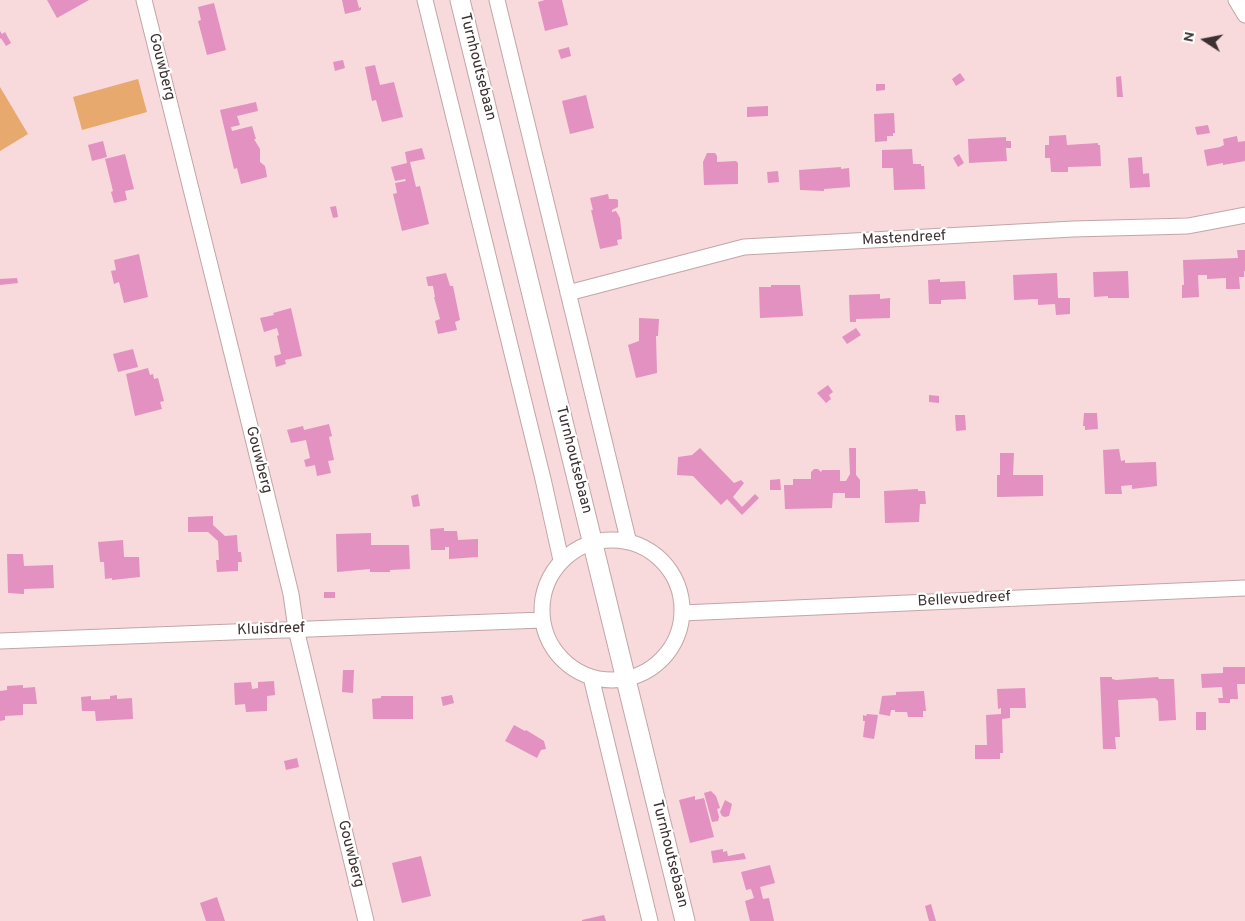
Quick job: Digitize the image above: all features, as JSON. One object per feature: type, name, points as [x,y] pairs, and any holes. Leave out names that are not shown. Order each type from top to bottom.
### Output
[{"type":"main road","name":"Turnhoutsebaan","points":[[460,0],[685,921]]},
{"type":"street","name":"Gouwberg","points":[[144,0],[252,432],[290,594],[296,629],[366,921]]},
{"type":"street","points":[[425,0],[561,560]]},
{"type":"street","points":[[497,0],[628,539]]},
{"type":"street","points":[[1236,0],[1245,15]]},
{"type":"street","name":"Mastendreef","points":[[568,293],[744,247],[1073,229],[1188,226],[1245,214]]},
{"type":"street","points":[[628,539],[645,547],[666,564],[679,587],[682,613],[679,631],[671,648],[659,662],[644,673],[626,679],[608,680],[591,677],[573,669],[558,656],[547,639],[542,620],[542,598],[548,578],[561,560],[576,548],[593,541],[628,539]]},
{"type":"street","name":"Bellevuedreef","points":[[682,613],[1245,588]]},
{"type":"street","name":"Kluisdreef","points":[[0,641],[542,620]]},
{"type":"street","points":[[591,677],[650,921]]},
{"type":"shaded area","points":[[138,79],[147,112],[82,130],[73,97]]},
{"type":"shaded area","points":[[0,87],[28,134],[0,151]]},
{"type":"building","points":[[47,0],[89,0],[57,18]]},
{"type":"building","points":[[342,0],[357,0],[361,10],[345,14]]},
{"type":"building","points":[[562,0],[568,25],[545,31],[538,2]]},
{"type":"building","points":[[214,3],[226,50],[207,55],[198,21],[201,20],[198,7]]},
{"type":"building","points":[[0,31],[2,34],[5,32],[11,43],[6,46],[0,39]]},
{"type":"building","points":[[569,47],[571,56],[561,59],[558,50]]},
{"type":"building","points":[[343,60],[345,68],[335,71],[333,62]]},
{"type":"building","points":[[375,65],[380,85],[394,82],[403,117],[382,122],[376,100],[372,101],[365,67]]},
{"type":"building","points":[[960,73],[965,80],[956,86],[952,79]]},
{"type":"building","points":[[1121,76],[1123,97],[1117,97],[1116,77]]},
{"type":"building","points":[[876,84],[885,84],[885,90],[876,91]]},
{"type":"building","points":[[586,95],[594,128],[570,134],[562,101]]},
{"type":"building","points":[[256,102],[258,111],[237,116],[240,125],[231,127],[232,131],[252,126],[256,139],[254,139],[260,149],[260,162],[265,166],[267,177],[241,184],[237,168],[234,169],[220,110]]},
{"type":"building","points":[[768,106],[768,116],[747,117],[747,107]]},
{"type":"building","points":[[894,113],[895,133],[893,133],[893,136],[887,136],[887,141],[875,142],[874,114]]},
{"type":"building","points":[[1208,125],[1210,133],[1197,135],[1195,127]]},
{"type":"building","points":[[1066,135],[1067,145],[1098,143],[1100,145],[1101,166],[1068,167],[1068,172],[1051,172],[1050,158],[1045,158],[1045,145],[1049,145],[1049,136]]},
{"type":"building","points":[[1237,136],[1238,142],[1245,141],[1245,161],[1207,166],[1204,150],[1220,147],[1224,145],[1223,139]]},
{"type":"building","points":[[1006,137],[1006,141],[1011,141],[1011,148],[1006,148],[1007,161],[969,163],[968,139]]},
{"type":"building","points":[[103,141],[107,157],[92,161],[88,145]]},
{"type":"building","points":[[422,148],[425,159],[410,162],[416,187],[420,186],[429,224],[402,231],[393,194],[397,193],[395,183],[406,181],[405,179],[395,181],[391,167],[407,163],[405,152]]},
{"type":"building","points":[[912,149],[913,164],[924,166],[925,189],[894,190],[893,168],[882,168],[882,150]]},
{"type":"building","points":[[707,153],[715,153],[717,162],[736,161],[738,163],[738,184],[704,185],[703,162]]},
{"type":"building","points":[[125,154],[134,189],[125,191],[127,200],[114,203],[105,159]]},
{"type":"building","points":[[959,154],[964,163],[958,167],[953,158]]},
{"type":"building","points":[[1142,157],[1143,174],[1149,173],[1150,187],[1130,188],[1128,158]]},
{"type":"building","points":[[841,167],[841,169],[849,168],[850,187],[824,189],[824,191],[800,190],[799,170]]},
{"type":"building","points":[[778,171],[779,182],[768,183],[767,172]]},
{"type":"building","points":[[608,194],[609,199],[618,200],[618,207],[612,210],[612,212],[616,211],[620,218],[622,239],[617,240],[618,245],[600,249],[590,198]]},
{"type":"building","points":[[336,206],[338,217],[333,218],[330,207]]},
{"type":"building","points":[[1237,250],[1245,250],[1245,271],[1244,277],[1239,277],[1240,289],[1226,289],[1226,278],[1207,279],[1207,275],[1198,275],[1199,297],[1182,298],[1182,285],[1184,285],[1183,260],[1238,258]]},
{"type":"building","points":[[139,254],[148,297],[124,303],[119,282],[114,284],[111,271],[116,270],[114,260]]},
{"type":"building","points":[[1128,271],[1129,298],[1094,297],[1093,272]]},
{"type":"building","points":[[446,273],[450,286],[453,286],[460,320],[455,322],[457,330],[438,334],[435,321],[440,319],[433,286],[428,286],[426,277]]},
{"type":"building","points":[[1057,273],[1058,298],[1070,298],[1070,314],[1056,315],[1055,304],[1038,305],[1038,299],[1014,300],[1013,275]]},
{"type":"building","points":[[17,278],[18,283],[0,285],[0,279]]},
{"type":"building","points":[[940,279],[940,282],[965,281],[966,299],[941,300],[941,304],[929,304],[928,280]]},
{"type":"building","points":[[771,285],[800,285],[803,316],[760,318],[759,287],[771,287]]},
{"type":"building","points":[[880,294],[880,299],[890,298],[890,318],[856,319],[856,322],[850,322],[849,295]]},
{"type":"building","points":[[291,308],[302,356],[285,360],[286,364],[276,367],[274,356],[281,354],[277,328],[264,332],[260,318]]},
{"type":"building","points":[[639,318],[659,319],[658,336],[656,336],[657,373],[636,378],[628,345],[639,341]]},
{"type":"building","points":[[856,328],[861,335],[847,344],[842,337]]},
{"type":"building","points":[[133,349],[138,367],[118,372],[113,354]]},
{"type":"building","points":[[148,368],[150,375],[153,374],[154,379],[158,378],[164,401],[160,402],[162,409],[135,416],[126,374]]},
{"type":"building","points":[[828,385],[833,392],[829,395],[831,399],[826,403],[817,393]]},
{"type":"building","points":[[929,395],[939,396],[939,403],[929,402]]},
{"type":"building","points":[[1084,413],[1097,413],[1098,429],[1085,430],[1085,426],[1083,426]]},
{"type":"building","points":[[955,415],[965,415],[966,430],[956,431]]},
{"type":"building","points":[[329,424],[332,436],[329,437],[334,460],[328,461],[331,473],[317,476],[315,465],[306,467],[304,460],[310,458],[306,440],[291,443],[287,430],[303,426],[304,430]]},
{"type":"building","points":[[700,448],[734,483],[741,480],[744,483],[733,497],[742,507],[755,494],[759,498],[742,515],[727,499],[721,505],[693,476],[677,475],[678,457],[692,455]]},
{"type":"building","points":[[849,448],[856,448],[856,475],[860,480],[860,498],[845,498],[845,493],[833,493],[832,508],[785,509],[784,485],[793,485],[793,479],[811,479],[811,472],[814,469],[818,469],[821,472],[822,470],[840,470],[840,481],[846,481],[850,474]]},
{"type":"building","points":[[1119,449],[1121,461],[1125,460],[1125,463],[1156,462],[1157,486],[1132,489],[1132,485],[1121,486],[1122,494],[1105,494],[1103,450]]},
{"type":"building","points":[[1000,453],[1014,453],[1013,475],[1043,475],[1043,496],[997,497]]},
{"type":"building","points":[[780,479],[781,490],[770,490],[770,480]]},
{"type":"building","points":[[918,489],[918,491],[925,491],[926,504],[920,504],[919,522],[885,523],[884,491]]},
{"type":"building","points":[[418,494],[420,506],[413,507],[411,496]]},
{"type":"building","points":[[213,516],[213,525],[225,536],[237,535],[238,552],[241,552],[242,562],[238,562],[238,571],[217,572],[216,560],[219,560],[218,541],[208,532],[188,532],[188,517]]},
{"type":"building","points":[[444,528],[444,531],[457,531],[458,540],[478,539],[478,557],[449,559],[449,547],[445,547],[445,550],[431,550],[430,529]]},
{"type":"building","points":[[371,533],[371,545],[409,545],[410,569],[390,570],[390,572],[370,572],[370,569],[337,572],[336,534]]},
{"type":"building","points":[[123,540],[124,557],[139,557],[140,577],[105,579],[104,562],[100,562],[98,542]]},
{"type":"building","points":[[7,554],[23,554],[24,566],[53,565],[54,588],[24,589],[24,594],[8,593]]},
{"type":"building","points":[[324,592],[335,592],[335,598],[324,598]]},
{"type":"building","points":[[1223,667],[1245,667],[1245,684],[1237,684],[1238,699],[1230,699],[1230,703],[1219,703],[1218,698],[1223,698],[1222,687],[1202,688],[1201,674],[1223,673]]},
{"type":"building","points":[[343,670],[354,670],[353,693],[342,692]]},
{"type":"building","points":[[1100,677],[1112,677],[1112,679],[1116,680],[1158,677],[1159,679],[1174,679],[1176,720],[1159,721],[1158,701],[1155,698],[1118,700],[1120,737],[1115,737],[1116,749],[1103,749]]},
{"type":"building","points":[[274,681],[275,695],[267,696],[267,711],[246,712],[245,704],[235,705],[234,683],[251,682],[252,689],[258,688],[258,682]]},
{"type":"building","points":[[23,685],[23,688],[35,687],[37,704],[23,704],[23,715],[5,716],[5,720],[0,721],[0,691],[7,690],[7,686]]},
{"type":"building","points":[[1025,688],[1026,708],[1010,708],[1010,718],[1002,719],[1003,753],[1000,753],[1000,759],[975,759],[975,745],[987,745],[986,715],[1001,714],[1001,708],[998,709],[997,689]]},
{"type":"building","points":[[924,691],[926,711],[923,711],[923,717],[908,717],[907,712],[895,712],[895,710],[891,710],[890,716],[879,714],[882,696],[896,695],[896,692]]},
{"type":"building","points":[[117,695],[117,699],[132,698],[133,719],[96,721],[95,711],[82,711],[81,697],[91,696],[91,700],[110,699],[110,696]]},
{"type":"building","points":[[452,695],[454,703],[443,706],[441,697]]},
{"type":"building","points":[[381,696],[413,696],[413,719],[373,719],[372,699],[381,698]]},
{"type":"building","points":[[1196,712],[1206,712],[1206,730],[1196,730]]},
{"type":"building","points":[[867,714],[878,715],[874,739],[863,737],[865,721],[863,721],[863,715],[866,716]]},
{"type":"building","points":[[514,725],[544,741],[546,749],[541,750],[537,758],[505,741]]},
{"type":"building","points":[[297,758],[299,767],[286,770],[284,761]]},
{"type":"building","points":[[711,791],[716,796],[720,808],[717,809],[718,821],[712,822],[704,793]]},
{"type":"building","points":[[695,796],[695,800],[704,798],[714,837],[690,843],[679,800]]},
{"type":"building","points":[[725,800],[732,804],[729,816],[725,817],[720,812]]},
{"type":"building","points":[[723,849],[723,852],[727,851],[728,856],[744,853],[746,859],[713,863],[711,851]]},
{"type":"building","points":[[421,856],[431,896],[402,903],[392,863]]},
{"type":"building","points":[[770,865],[775,883],[760,887],[763,899],[769,898],[774,921],[750,921],[745,901],[754,898],[751,889],[746,890],[741,872]]},
{"type":"building","points":[[217,897],[225,921],[206,921],[200,903]]},
{"type":"building","points":[[931,904],[936,921],[929,921],[925,906]]},
{"type":"building","points":[[604,915],[606,921],[582,921],[582,920]]}]
